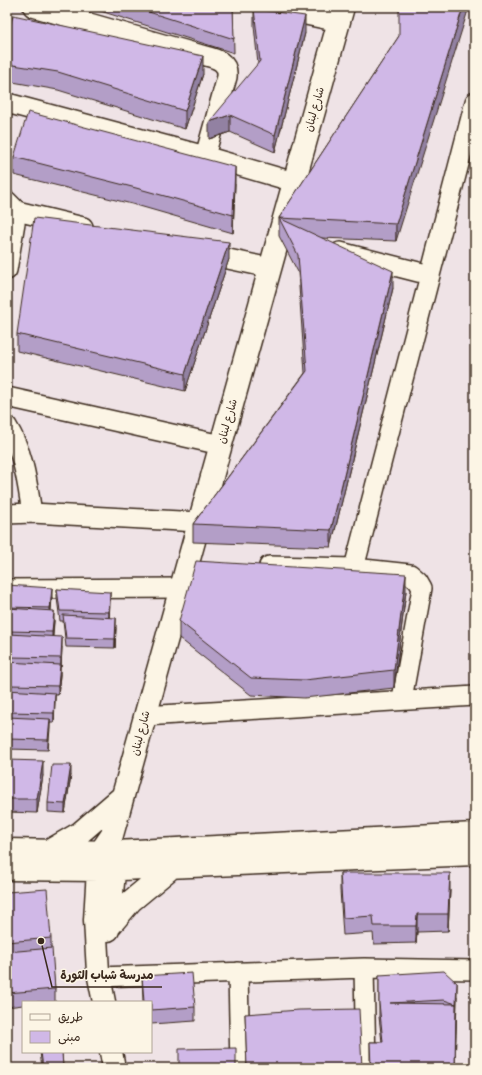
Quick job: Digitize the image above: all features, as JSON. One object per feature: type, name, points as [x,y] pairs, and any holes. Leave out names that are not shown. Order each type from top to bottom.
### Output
[{"type":"street","points":[[33,7],[70,12],[216,59],[226,65],[228,69],[227,77],[205,156]]},
{"type":"street","points":[[268,7],[341,14]]},
{"type":"street","name":"شارع لبنان","points":[[104,1001],[99,975],[95,920],[108,856],[144,716],[181,588],[195,564],[199,522],[270,268],[286,238],[294,182],[341,14]]},
{"type":"street","points":[[354,568],[475,102]]},
{"type":"street","points":[[7,103],[205,156],[294,182]]},
{"type":"street","points":[[7,270],[12,206],[101,231]]},
{"type":"street","points":[[324,248],[430,275]]},
{"type":"street","points":[[185,250],[270,268]]},
{"type":"street","points":[[7,397],[221,446]]},
{"type":"street","points":[[7,426],[14,438],[26,470],[32,513]]},
{"type":"street","points":[[7,514],[32,513],[199,522]]},
{"type":"street","points":[[251,566],[354,568],[410,574],[418,581],[422,588],[402,699]]},
{"type":"street","points":[[7,589],[181,588]]},
{"type":"street","points":[[144,716],[402,699],[475,696]]},
{"type":"street","points":[[49,851],[80,833],[123,796]]},
{"type":"street","points":[[7,869],[108,856],[475,834]]},
{"type":"street","points":[[7,850],[49,851],[108,856],[172,867],[475,854]]},
{"type":"street","name":"شارع لبنان","points":[[99,975],[108,928],[108,856]]},
{"type":"street","points":[[108,928],[131,901],[172,867]]},
{"type":"street","points":[[99,975],[364,968],[475,970]]},
{"type":"street","points":[[364,968],[366,1068]]},
{"type":"street","points":[[238,972],[240,1068]]},
{"type":"street","points":[[112,1053],[114,1068]]},
{"type":"building","points":[[133,7],[233,7],[234,39]]},
{"type":"building","points":[[399,7],[463,7],[396,224],[279,218],[399,36]]},
{"type":"building","points":[[254,9],[305,16],[275,135],[230,115],[209,122],[260,61]]},
{"type":"building","points":[[13,15],[203,56],[185,111],[58,72],[7,64],[7,37]]},
{"type":"building","points":[[28,112],[235,167],[233,215],[136,188],[14,157]]},
{"type":"building","points":[[34,218],[229,242],[185,374],[17,334]]},
{"type":"building","points":[[279,218],[393,271],[331,530],[193,524],[307,371],[298,255]]},
{"type":"building","points":[[196,561],[406,574],[394,670],[304,680],[251,678],[179,621]]},
{"type":"building","points":[[7,585],[52,588],[50,608],[7,607]]},
{"type":"building","points":[[57,589],[110,592],[109,612],[60,611]]},
{"type":"building","points":[[7,608],[54,611],[52,632],[7,631]]},
{"type":"building","points":[[63,615],[116,618],[115,639],[66,638]]},
{"type":"building","points":[[9,634],[62,637],[61,658],[12,657]]},
{"type":"building","points":[[7,662],[60,665],[58,686],[10,685]]},
{"type":"building","points":[[7,690],[55,693],[54,713],[7,712]]},
{"type":"building","points":[[7,717],[50,719],[48,740],[7,739]]},
{"type":"building","points":[[7,760],[43,761],[37,799],[7,799]]},
{"type":"building","points":[[52,765],[71,765],[65,804],[48,803]]},
{"type":"building","points":[[340,873],[450,873],[448,914],[417,914],[416,926],[374,926],[373,916],[343,918]]},
{"type":"building","points":[[47,889],[51,938],[7,942],[7,892]]},
{"type":"building","points":[[52,948],[55,989],[7,993],[7,952]]},
{"type":"building","points":[[444,971],[457,983],[455,1068],[371,1068],[370,1042],[383,1042],[379,1003],[379,975]],"holes":[[[444,1000],[456,1004],[390,1003]]]},
{"type":"building","points":[[192,973],[195,1007],[152,1010],[152,1001],[144,1001],[142,976]]},
{"type":"building","points":[[359,1009],[362,1068],[247,1068],[245,1014],[299,1010]]},
{"type":"building","points":[[236,1048],[236,1068],[179,1068],[179,1049]]},
{"type":"building","points":[[41,1053],[62,1053],[63,1068],[43,1068]]},
{"type":"place","name":"مدرسة شباب الثورة","points":[[41,941]]}]
